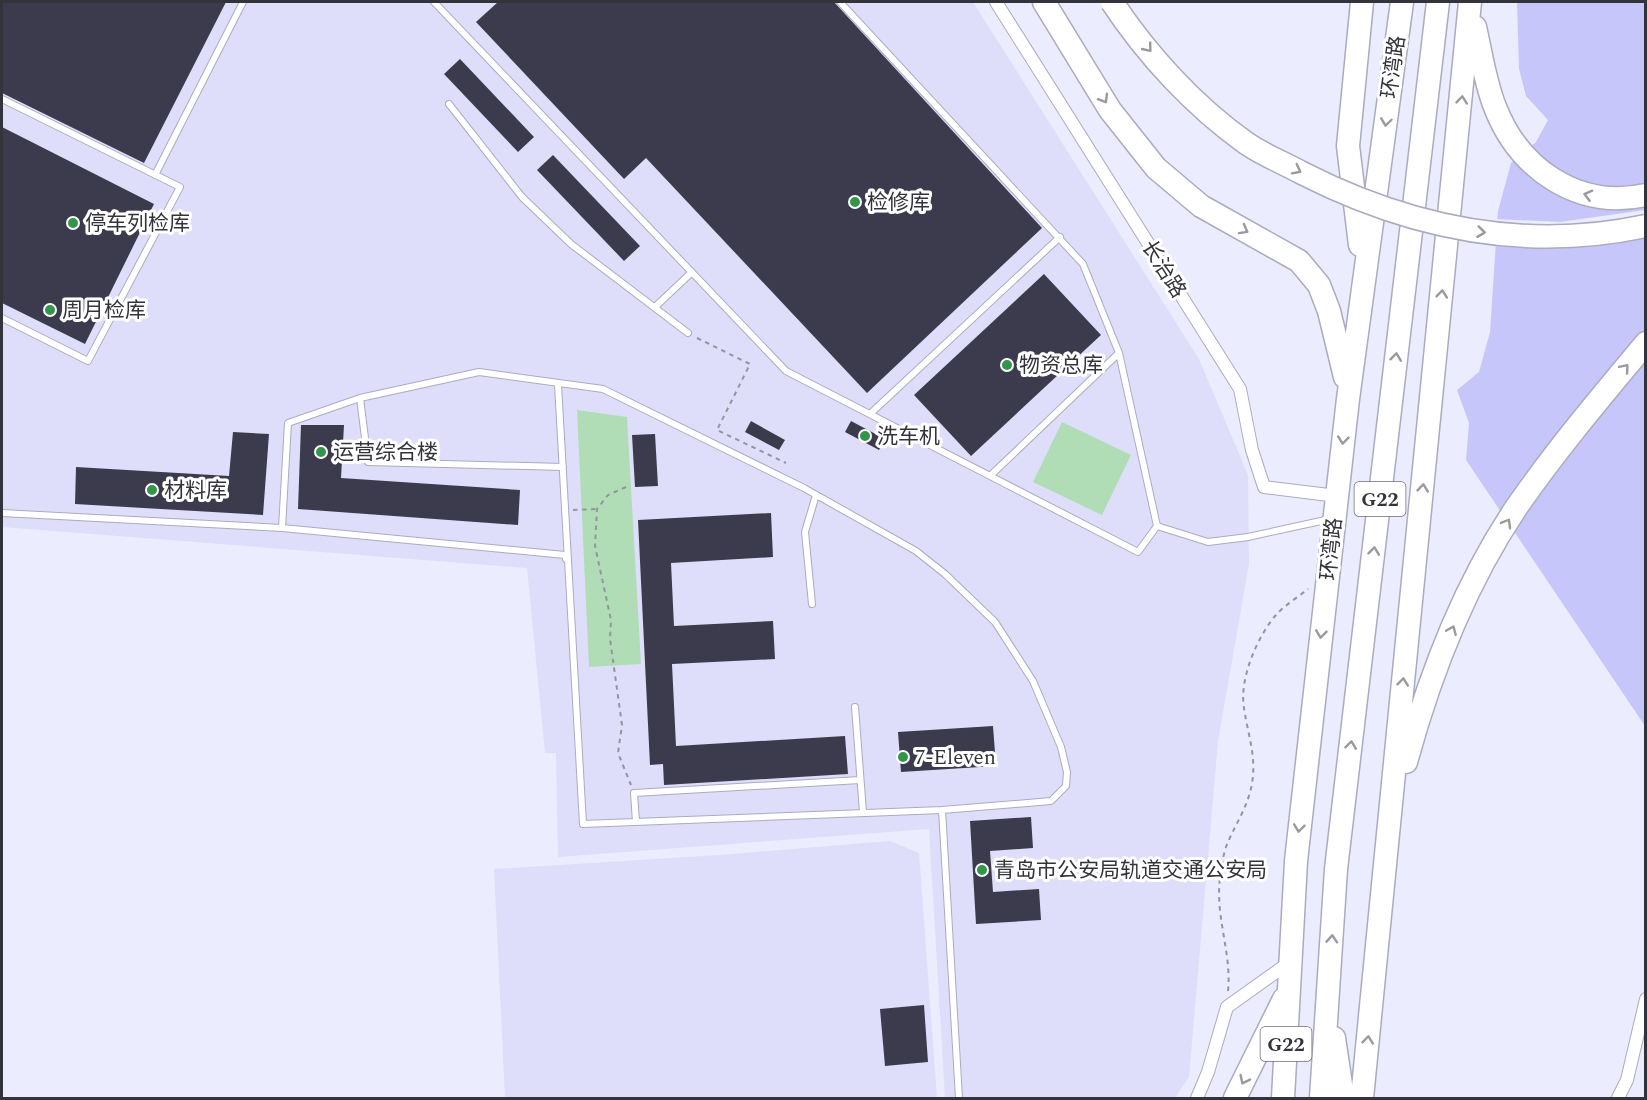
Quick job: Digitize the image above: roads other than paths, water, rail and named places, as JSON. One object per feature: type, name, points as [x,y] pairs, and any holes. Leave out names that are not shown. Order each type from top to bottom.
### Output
[{"type":"highway","points":[[1044,2],[1110,110],[1156,168],[1201,206],[1299,261],[1318,285],[1329,311],[1342,359],[1348,399]]},
{"type":"highway","points":[[1112,2],[1161,65],[1209,114],[1247,144],[1355,198],[1438,226],[1487,233],[1569,235],[1646,226]]},
{"type":"highway","name":"环湾路","points":[[1283,1098],[1296,861],[1348,399],[1402,2]]},
{"type":"highway","name":"环湾路","points":[[1321,1098],[1336,869],[1438,2]]},
{"type":"highway","points":[[1470,2],[1495,108],[1515,145],[1540,172],[1565,188],[1592,197],[1625,200],[1646,195]]},
{"type":"highway","points":[[1362,1098],[1470,2]]},
{"type":"highway","points":[[1361,12],[1348,146],[1364,275]]},
{"type":"highway","points":[[1389,825],[1420,710],[1478,573],[1515,510],[1560,446],[1646,343]]},
{"type":"highway","points":[[1235,1098],[1289,989]]},
{"type":"highway","points":[[1328,997],[1343,1098]]},
{"type":"street","name":"长治路","points":[[996,2],[1240,389],[1252,450],[1264,487],[1336,507]]},
{"type":"street","points":[[1197,1098],[1208,1072],[1227,1007],[1290,962]]},
{"type":"street","points":[[1617,1098],[1627,1080],[1646,999]]},
{"type":"lane","points":[[155,175],[243,2]]},
{"type":"lane","points":[[434,2],[786,371],[1138,552],[1157,526],[1119,353],[1083,264],[840,2]]},
{"type":"lane","points":[[2,99],[180,187],[88,361],[2,318]]},
{"type":"lane","points":[[449,104],[522,197],[571,244],[688,333]]},
{"type":"lane","points":[[870,414],[1060,237]]},
{"type":"lane","points":[[655,307],[692,272]]},
{"type":"lane","points":[[990,476],[1119,353]]},
{"type":"lane","points":[[282,528],[288,423],[360,398],[479,372],[558,385],[603,389],[816,495],[916,551],[945,574],[995,622],[1033,681],[1061,747],[1067,772],[1066,786],[1051,801],[942,810],[583,824],[558,385]]},
{"type":"lane","points":[[360,398],[368,462],[563,467]]},
{"type":"lane","points":[[812,604],[805,532],[816,495]]},
{"type":"lane","points":[[1157,526],[1208,542],[1248,537],[1336,507]]},
{"type":"lane","points":[[2,513],[282,528],[565,555],[568,564]]},
{"type":"lane","points":[[855,707],[863,813]]},
{"type":"lane","points":[[636,822],[634,793],[860,780]]},
{"type":"lane","points":[[942,810],[959,1098]]},
{"type":"water","points":[[1517,2],[1645,2],[1645,726],[1466,460],[1469,423],[1457,390],[1479,372],[1490,332],[1498,211],[1511,163],[1536,142],[1548,120],[1526,96],[1519,69]]},
{"type":"place","name":"检修库","points":[[855,202]]},
{"type":"place","name":"停车列检库","points":[[73,223]]},
{"type":"place","name":"周月检库","points":[[50,310]]},
{"type":"place","name":"物资总库","points":[[1007,365]]},
{"type":"place","name":"洗车机","points":[[865,436]]},
{"type":"place","name":"运营综合楼","points":[[321,452]]},
{"type":"place","name":"材料库","points":[[152,490]]},
{"type":"place","name":"7-Eleven","points":[[903,757]]},
{"type":"place","name":"青岛市公安局轨道交通公安局","points":[[982,870]]}]
